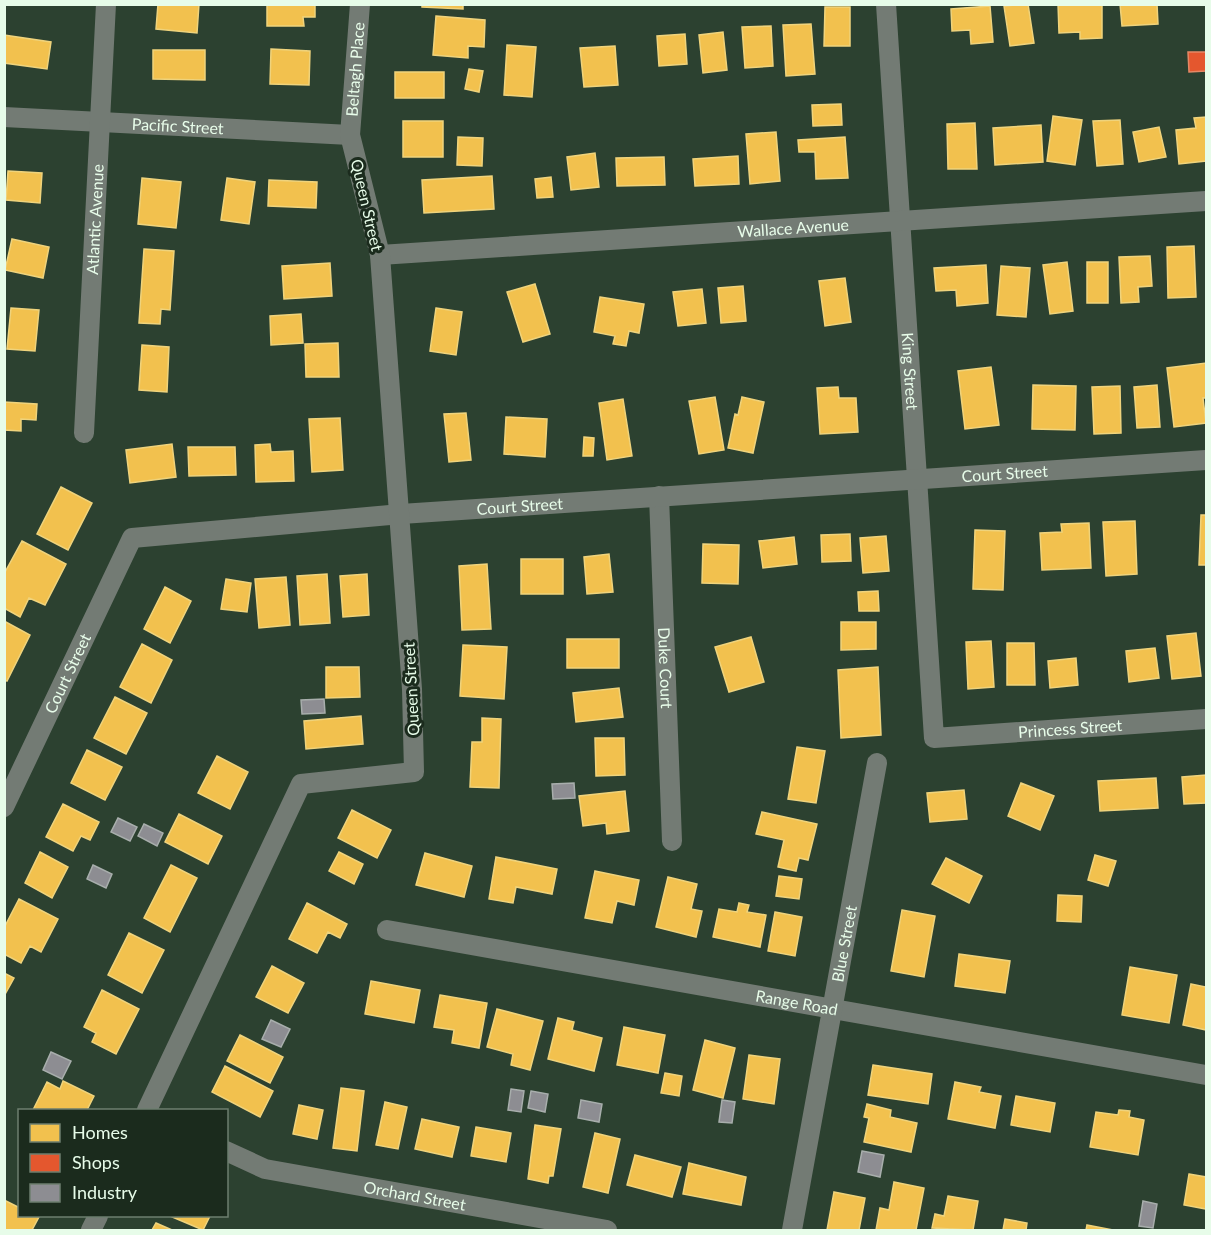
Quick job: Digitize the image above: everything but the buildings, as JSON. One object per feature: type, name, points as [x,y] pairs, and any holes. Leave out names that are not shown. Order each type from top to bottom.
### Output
[{"type":"street","name":"Atlantic Avenue","points":[[84,434],[106,4]]},
{"type":"street","name":"Beltagh Place","points":[[350,135],[360,4]]},
{"type":"street","name":"King Street","points":[[886,4],[934,738]]},
{"type":"street","name":"Pacific Street","points":[[4,117],[350,135]]},
{"type":"street","name":"Queen Street","points":[[147,1109],[301,784],[414,772],[412,689],[380,255],[350,135]]},
{"type":"street","name":"Wallace Avenue","points":[[380,255],[1206,201]]},
{"type":"street","name":"Court Street","points":[[4,807],[132,538],[400,514],[1206,460]]},
{"type":"street","name":"Duke Court","points":[[659,496],[672,841]]},
{"type":"street","name":"Princess Street","points":[[934,738],[1206,719]]},
{"type":"street","name":"Blue Street","points":[[792,1230],[878,763]]},
{"type":"street","name":"Range Road","points":[[387,930],[1206,1075]]},
{"type":"street","name":"Orchard Street","points":[[228,1153],[266,1169],[607,1230]]}]
